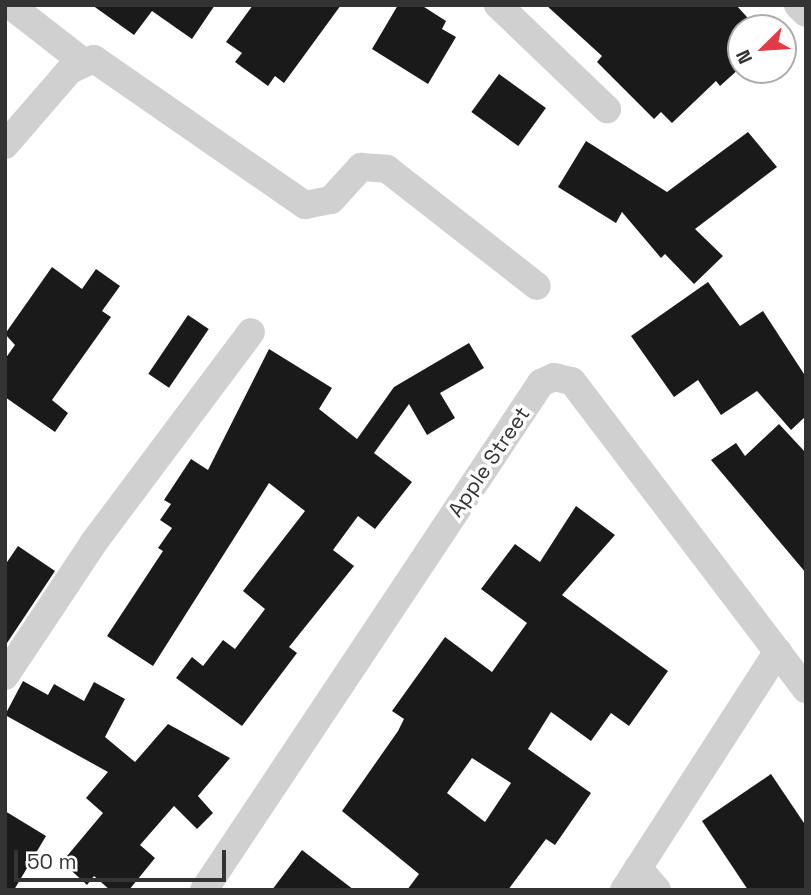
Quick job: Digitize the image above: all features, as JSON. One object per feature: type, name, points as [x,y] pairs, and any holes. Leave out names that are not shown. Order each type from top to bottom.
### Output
[{"type":"street","points":[[9,5],[82,61]]},
{"type":"street","points":[[498,5],[607,109]]},
{"type":"street","points":[[798,5],[806,13]]},
{"type":"street","points":[[5,145],[82,61],[94,59],[305,205],[331,200],[361,167],[387,169],[537,286]]},
{"type":"street","points":[[5,676],[94,542],[251,332]]},
{"type":"street","name":"Apple Street","points":[[204,890],[541,383],[554,377],[572,381],[806,690]]},
{"type":"street","points":[[657,890],[631,879],[778,651]]},
{"type":"building","points":[[92,5],[215,5],[192,39],[152,11],[134,35]]},
{"type":"building","points":[[253,5],[341,5],[284,83],[275,76],[268,86],[235,62],[242,53],[226,42]]},
{"type":"building","points":[[398,5],[421,5],[446,21],[442,29],[456,37],[428,84],[372,49]]},
{"type":"building","points":[[546,5],[736,5],[744,14],[727,14],[727,80],[720,86],[716,81],[672,123],[661,112],[654,119],[597,62],[602,56]]},
{"type":"building","points":[[499,74],[546,108],[518,146],[471,112]]},
{"type":"building","points":[[748,132],[777,167],[695,229],[723,256],[694,284],[665,254],[661,258],[622,212],[616,223],[558,187],[586,141],[667,192]]},
{"type":"building","points":[[52,267],[82,289],[96,269],[120,286],[102,311],[111,317],[52,400],[68,413],[55,432],[5,397],[5,359],[15,345],[5,334]]},
{"type":"building","points":[[708,282],[740,326],[763,311],[806,377],[806,416],[791,430],[757,391],[721,415],[698,380],[674,397],[631,336]]},
{"type":"building","points":[[188,315],[209,329],[169,388],[148,374]]},
{"type":"building","points":[[469,343],[484,368],[440,393],[455,418],[427,435],[409,404],[374,453],[412,482],[375,529],[358,516],[333,550],[354,566],[289,647],[297,653],[242,726],[176,678],[192,657],[203,666],[223,640],[235,649],[265,609],[243,591],[305,511],[269,483],[153,666],[107,636],[163,551],[158,548],[172,528],[160,520],[171,504],[164,500],[191,459],[208,470],[269,349],[332,388],[319,409],[357,439],[394,387]]},
{"type":"building","points":[[779,424],[806,453],[806,573],[711,460],[736,443],[745,456]]},
{"type":"building","points":[[576,506],[615,535],[562,595],[668,671],[629,726],[611,713],[591,741],[551,712],[528,749],[591,793],[555,845],[546,839],[508,890],[407,890],[419,874],[342,811],[404,719],[392,711],[445,637],[492,672],[527,623],[481,589],[515,544],[540,562]],"holes":[[[472,758],[511,783],[485,822],[447,793]]]},
{"type":"building","points":[[18,546],[55,571],[5,646],[5,565]]},
{"type":"building","points":[[23,681],[48,695],[54,684],[84,701],[94,682],[125,699],[105,737],[135,762],[168,724],[230,758],[198,796],[213,813],[197,829],[174,806],[140,845],[155,858],[129,890],[110,890],[94,876],[87,885],[62,862],[103,813],[86,798],[108,772],[5,715]]},
{"type":"building","points":[[771,774],[806,826],[806,890],[748,890],[702,821]]},
{"type":"building","points":[[5,811],[46,836],[14,890],[5,890]]},
{"type":"building","points":[[302,850],[354,890],[272,890]]}]
